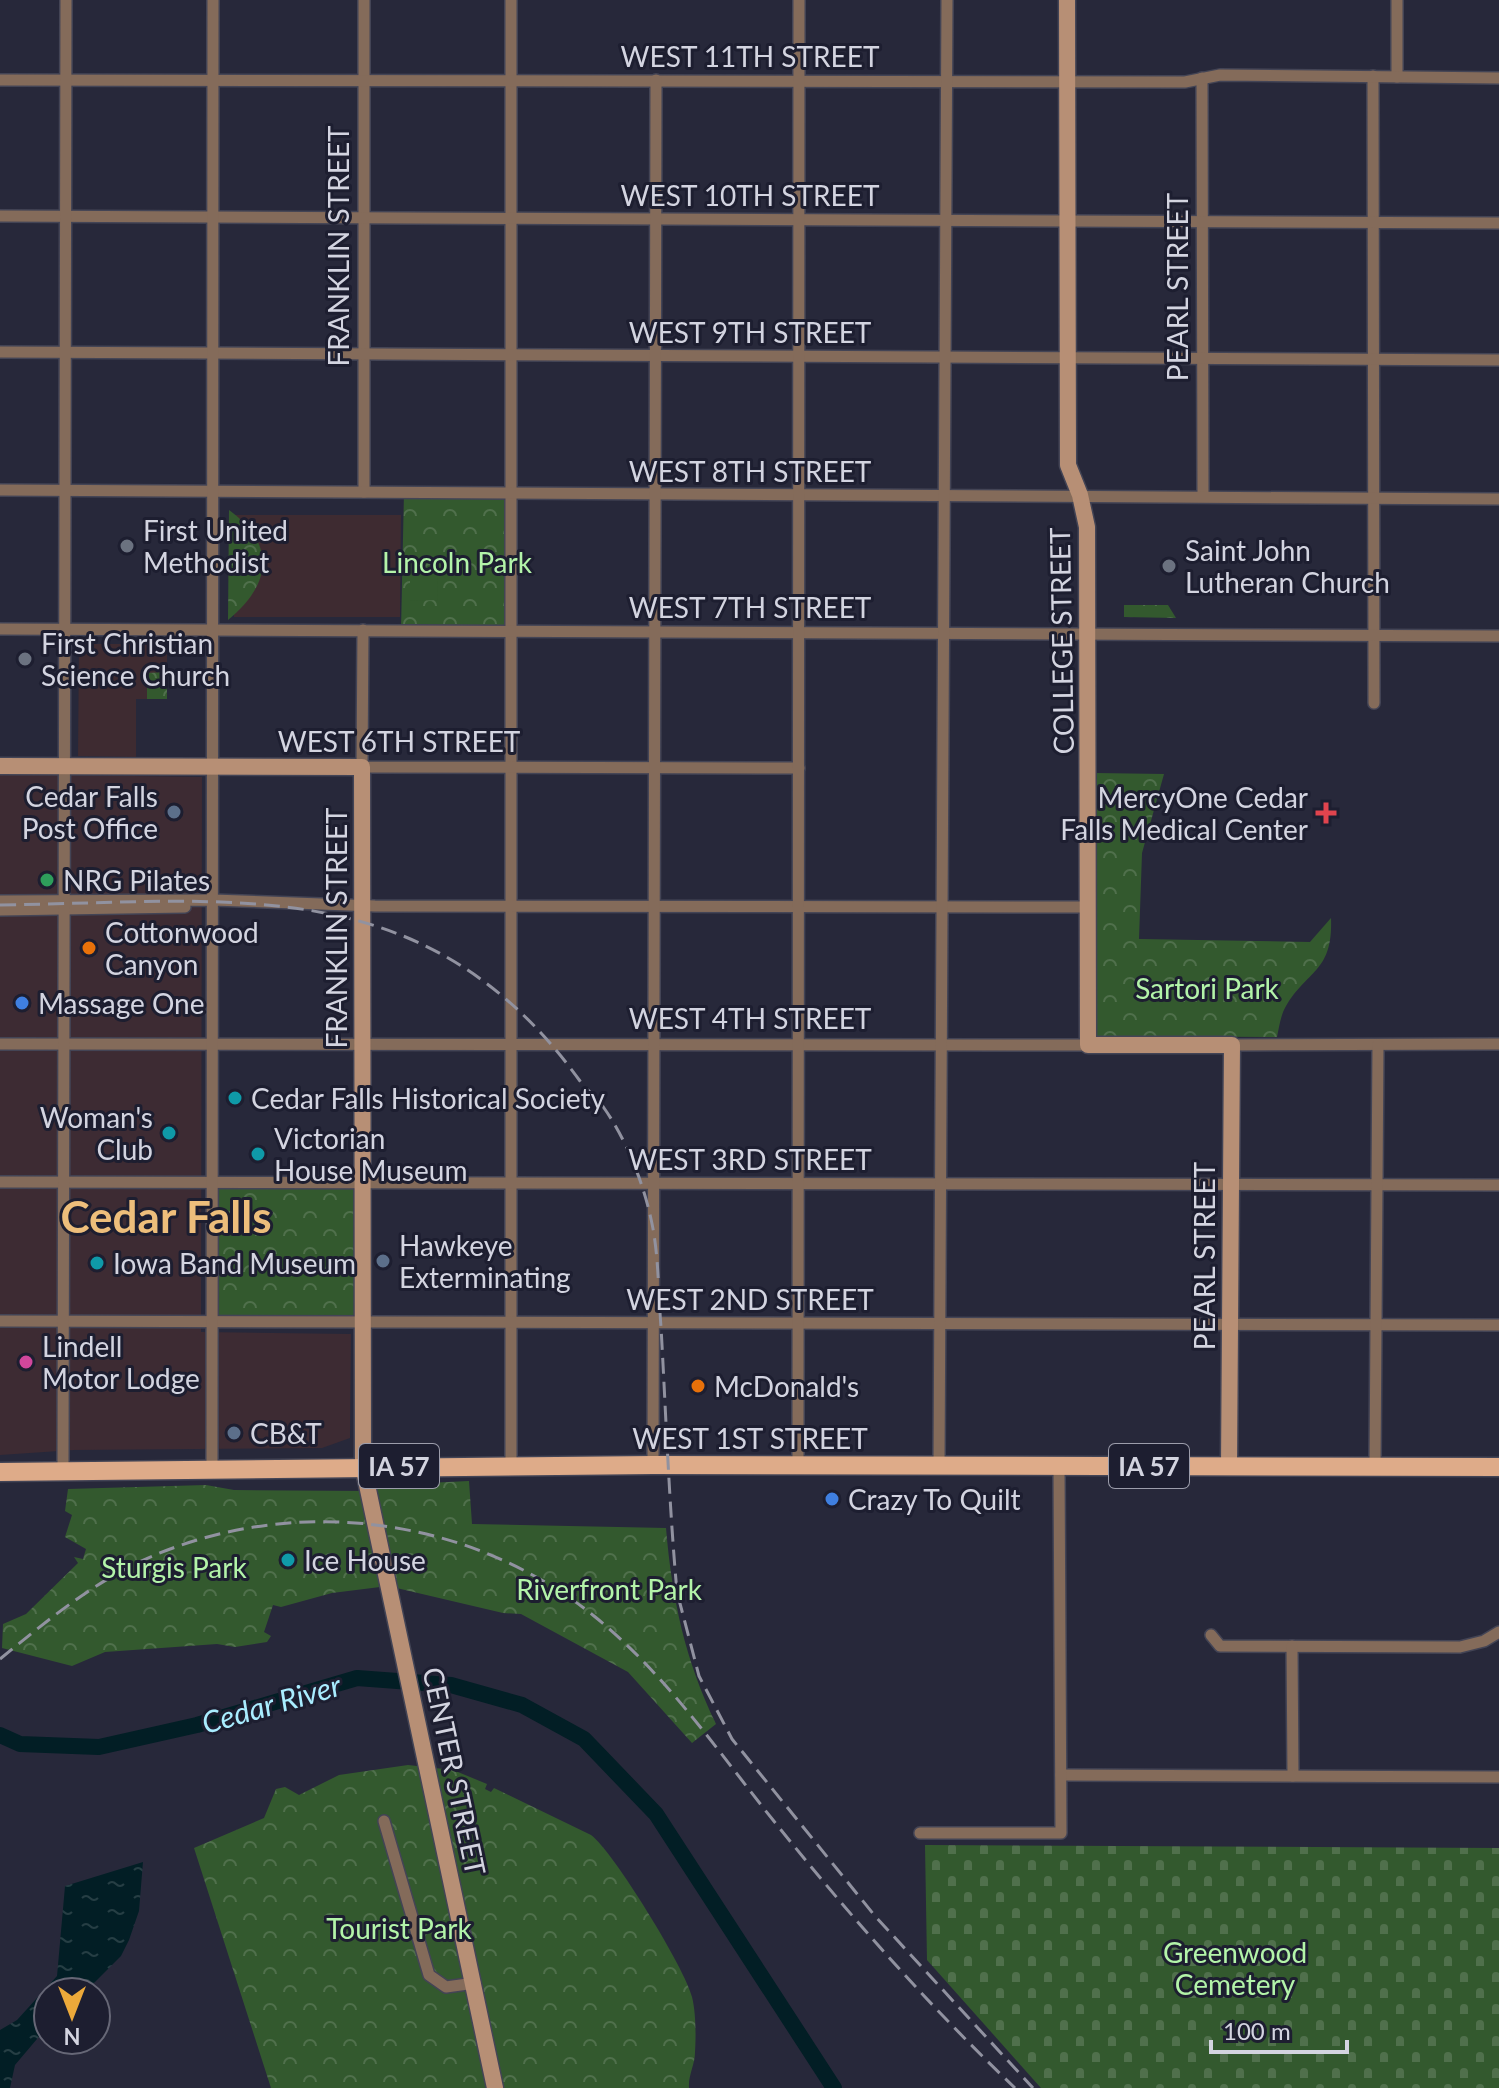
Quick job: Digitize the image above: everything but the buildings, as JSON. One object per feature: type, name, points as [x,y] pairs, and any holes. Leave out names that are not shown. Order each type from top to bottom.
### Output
[{"type":"main road","name":"WEST 1ST STREET","points":[[0,1472],[212,1467],[653,1465],[1499,1467]]},
{"type":"street","points":[[63,1470],[66,0]]},
{"type":"street","points":[[212,1467],[213,0]]},
{"type":"street","name":"FRANKLIN STREET","points":[[364,0],[364,492]]},
{"type":"street","points":[[511,0],[511,1466]]},
{"type":"street","points":[[798,1466],[799,0]]},
{"type":"street","points":[[939,1466],[947,0]]},
{"type":"street","name":"COLLEGE STREET","points":[[1067,0],[1068,465],[1080,495],[1087,527],[1088,1045]]},
{"type":"street","points":[[1397,0],[1397,77]]},
{"type":"street","name":"WEST 11TH STREET","points":[[0,80],[1185,82],[1220,75],[1499,78]]},
{"type":"street","points":[[1373,76],[1374,703]]},
{"type":"street","name":"PEARL STREET","points":[[1202,78],[1203,495]]},
{"type":"street","points":[[653,1465],[651,1183],[656,80]]},
{"type":"street","name":"WEST 10TH STREET","points":[[0,216],[1499,223]]},
{"type":"street","name":"WEST 9TH STREET","points":[[0,352],[1499,360]]},
{"type":"street","name":"WEST 8TH STREET","points":[[0,490],[1499,499]]},
{"type":"street","name":"WEST 7TH STREET","points":[[0,629],[1499,636]]},
{"type":"street","name":"FRANKLIN STREET","points":[[363,630],[363,1466]]},
{"type":"street","name":"WEST 6TH STREET","points":[[0,766],[799,768]]},
{"type":"street","points":[[0,901],[362,906],[1088,907]]},
{"type":"street","points":[[0,910],[64,904]]},
{"type":"street","name":"WEST 4TH STREET","points":[[0,1044],[1499,1044]]},
{"type":"street","name":"PEARL STREET","points":[[1229,1467],[1232,1045]]},
{"type":"street","points":[[1375,1466],[1378,1045]]},
{"type":"street","name":"WEST 3RD STREET","points":[[0,1182],[1499,1185]]},
{"type":"street","name":"WEST 2ND STREET","points":[[0,1321],[1499,1325]]},
{"type":"street","name":"CENTER STREET","points":[[363,1466],[495,2088]]},
{"type":"street","points":[[920,1833],[1061,1833],[1059,1466]]},
{"type":"street","points":[[1211,1635],[1220,1646],[1460,1647],[1484,1641],[1499,1632]]},
{"type":"street","points":[[1292,1646],[1293,1776]]},
{"type":"street","points":[[1061,1775],[1499,1777]]},
{"type":"street","points":[[384,1821],[429,1975],[446,1987],[475,1983]]},
{"type":"shaded area","points":[[234,515],[401,515],[400,617],[234,617]]},
{"type":"shaded area","points":[[79,644],[167,644],[167,699],[136,699],[136,757],[78,756]]},
{"type":"shaded area","points":[[0,774],[202,777],[201,1332],[351,1334],[350,1438],[322,1448],[74,1450],[0,1455]]},
{"type":"green space","name":"Lincoln Park","points":[[404,493],[511,493],[511,630],[401,630]]},
{"type":"green space","points":[[229,510],[255,536],[263,564],[253,592],[228,620]]},
{"type":"green space","points":[[410,572],[437,572],[438,600],[410,601]]},
{"type":"green space","points":[[1124,605],[1168,605],[1176,618],[1124,617]]},
{"type":"green space","points":[[167,672],[167,699],[147,699],[147,673]]},
{"type":"green space","name":"Sartori Park","points":[[1094,773],[1164,774],[1142,853],[1139,939],[1310,942],[1331,918],[1328,949],[1318,968],[1286,1006],[1277,1037],[1094,1036]]},
{"type":"green space","points":[[213,1182],[362,1182],[363,1322],[213,1321]]},
{"type":"green space","points":[[469,1481],[472,1524],[666,1528],[672,1580],[688,1653],[716,1724],[692,1743],[628,1672],[521,1614],[503,1613],[388,1586],[332,1593],[281,1607],[273,1605],[264,1632],[271,1636],[267,1642],[235,1647],[217,1644],[105,1652],[72,1666],[2,1648],[3,1624],[26,1614],[78,1563],[74,1557],[83,1559],[86,1549],[65,1537],[72,1515],[65,1511],[68,1489],[206,1485],[234,1490],[367,1491],[406,1484]]},
{"type":"green space","name":"Tourist Park","points":[[408,1765],[453,1770],[487,1784],[485,1789],[491,1792],[494,1788],[591,1835],[601,1845],[631,1886],[687,1983],[695,2017],[695,2057],[689,2088],[271,2088],[194,1848],[264,1818],[276,1789],[285,1787],[299,1795],[339,1775]]},
{"type":"green space","name":"Greenwood Cemetery","points":[[925,1845],[1499,1848],[1499,2088],[1041,2088],[927,1960]]},
{"type":"water","points":[[143,1862],[139,1911],[129,1940],[121,1956],[101,1976],[57,1976],[65,1886]]},
{"type":"water","points":[[32,2004],[32,2045],[15,2065],[10,2088],[0,2088],[0,2030],[17,2020]]},
{"type":"waterway","name":"Cedar River","points":[[0,1735],[20,1744],[99,1747],[197,1725],[357,1678],[451,1685],[522,1705],[584,1739],[656,1814],[834,2088]]},
{"type":"railway","points":[[0,905],[167,901],[245,903],[319,912],[390,931],[457,963],[520,1012],[598,1101],[620,1133],[633,1161],[654,1232],[677,1592],[699,1676],[732,1739],[875,1916],[1033,2088]]},
{"type":"railway","points":[[0,1659],[83,1595],[137,1563],[194,1541],[253,1527],[313,1522],[373,1525],[432,1536],[489,1554],[544,1581],[594,1616],[645,1663],[691,1715],[862,1927],[921,1993],[1015,2088]]},
{"type":"place","name":"First United Methodist","points":[[127,546]]},
{"type":"place","name":"Saint John Lutheran Church","points":[[1169,566]]},
{"type":"place","name":"First Christian Science Church","points":[[25,659]]},
{"type":"place","name":"Cedar Falls Post Office","points":[[174,812]]},
{"type":"place","name":"MercyOne Cedar Falls Medical Center","points":[[1326,813]]},
{"type":"place","name":"NRG Pilates","points":[[47,880]]},
{"type":"place","name":"Cottonwood Canyon","points":[[89,948]]},
{"type":"place","name":"Massage One","points":[[22,1003]]},
{"type":"place","name":"Cedar Falls Historical Society","points":[[235,1098]]},
{"type":"place","name":"Woman's Club","points":[[169,1133]]},
{"type":"place","name":"Victorian House Museum","points":[[258,1154]]},
{"type":"place","name":"Hawkeye Exterminating","points":[[383,1261]]},
{"type":"place","name":"Iowa Band Museum","points":[[97,1263]]},
{"type":"place","name":"Lindell Motor Lodge","points":[[26,1362]]},
{"type":"place","name":"McDonald's","points":[[698,1386]]},
{"type":"place","name":"CB&T","points":[[234,1433]]},
{"type":"place","name":"Crazy To Quilt","points":[[832,1499]]},
{"type":"place","name":"Ice House","points":[[288,1560]]},
{"type":"district","name":"Cedar Falls","points":[[166,1216]]},
{"type":"park label","name":"Sturgis Park","points":[[174,1567]]},
{"type":"park label","name":"Riverfront Park","points":[[609,1589]]}]
